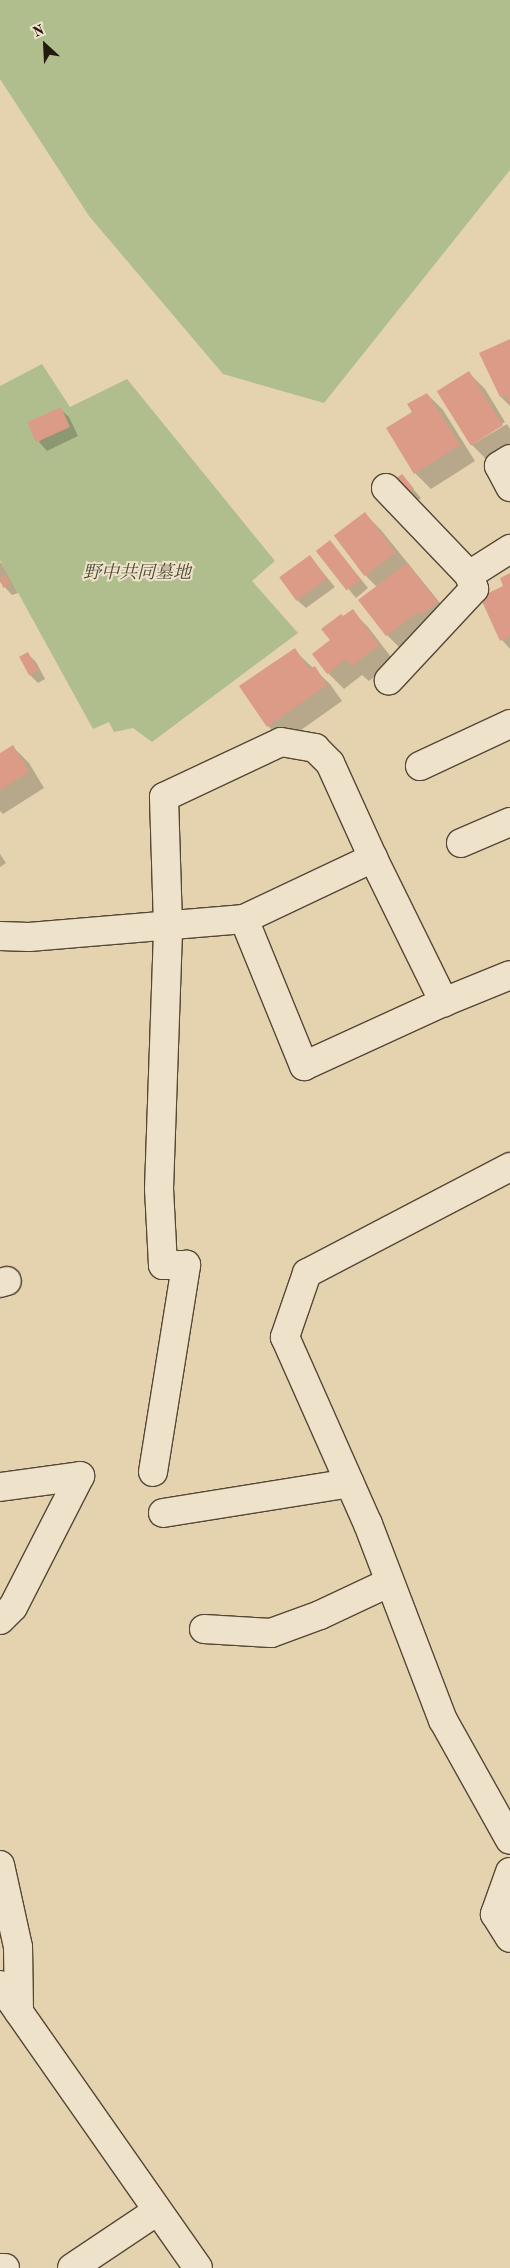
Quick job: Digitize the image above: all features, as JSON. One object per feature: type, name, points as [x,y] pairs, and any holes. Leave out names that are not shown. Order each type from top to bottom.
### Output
[{"type":"street","points":[[510,459],[499,466],[510,487]]},
{"type":"street","points":[[386,488],[469,575],[474,588],[389,680]]},
{"type":"street","points":[[469,575],[510,549]]},
{"type":"street","points":[[420,766],[510,724]]},
{"type":"street","points":[[153,1472],[186,1265],[163,1265],[159,1189],[168,925],[164,797],[281,742],[315,748],[330,763],[373,858],[444,1002]]},
{"type":"street","points":[[461,843],[510,822]]},
{"type":"street","points":[[0,936],[29,937],[244,919],[373,858]]},
{"type":"street","points":[[244,919],[304,1066],[444,1002],[510,975]]},
{"type":"street","points":[[510,1167],[307,1273],[285,1337],[350,1483],[443,1720],[510,1840]]},
{"type":"street","points":[[0,1487],[80,1476],[13,1607],[0,1620]]},
{"type":"street","points":[[163,1513],[350,1483]]},
{"type":"street","points":[[204,1629],[271,1633],[320,1615],[390,1582]]},
{"type":"street","points":[[0,1864],[18,1947],[19,2012]]},
{"type":"street","points":[[510,1872],[495,1914],[510,1938]]},
{"type":"street","points":[[0,1984],[198,2268]]},
{"type":"street","points":[[72,2268],[157,2211]]},
{"type":"street","points":[[0,2268],[5,2268]]},
{"type":"green space","points":[[0,0],[510,0],[510,170],[324,403],[223,374],[89,216],[0,79]]},
{"type":"green space","name":"野中共同墓地","points":[[42,364],[70,407],[127,379],[275,561],[252,581],[298,633],[152,742],[133,728],[114,732],[109,722],[93,729],[0,560],[0,386]]},
{"type":"building","points":[[510,339],[510,404],[506,395],[500,397],[479,353]]},
{"type":"building","points":[[469,371],[503,425],[471,445],[437,391]]},
{"type":"building","points":[[427,393],[460,445],[414,474],[386,428],[412,412],[407,404]]},
{"type":"building","points":[[61,407],[70,427],[36,442],[27,422]]},
{"type":"building","points":[[402,474],[414,489],[402,499],[390,484]]},
{"type":"building","points":[[365,512],[396,553],[365,576],[334,535]]},
{"type":"building","points":[[330,540],[361,579],[347,590],[316,551]]},
{"type":"building","points":[[310,555],[327,578],[296,601],[279,577]]},
{"type":"building","points":[[407,563],[438,602],[421,615],[419,611],[386,636],[358,600]]},
{"type":"building","points":[[510,573],[510,636],[500,641],[480,597],[503,586],[500,578]]},
{"type":"building","points":[[6,575],[10,584],[3,588],[0,578]]},
{"type":"building","points":[[353,609],[379,645],[352,666],[346,659],[327,674],[312,654],[330,640],[321,629],[341,614],[343,616]]},
{"type":"building","points":[[295,648],[309,669],[315,666],[327,685],[267,727],[239,686]]},
{"type":"building","points":[[28,652],[38,671],[29,675],[19,657]]},
{"type":"building","points":[[13,745],[29,772],[0,790],[0,753]]}]
